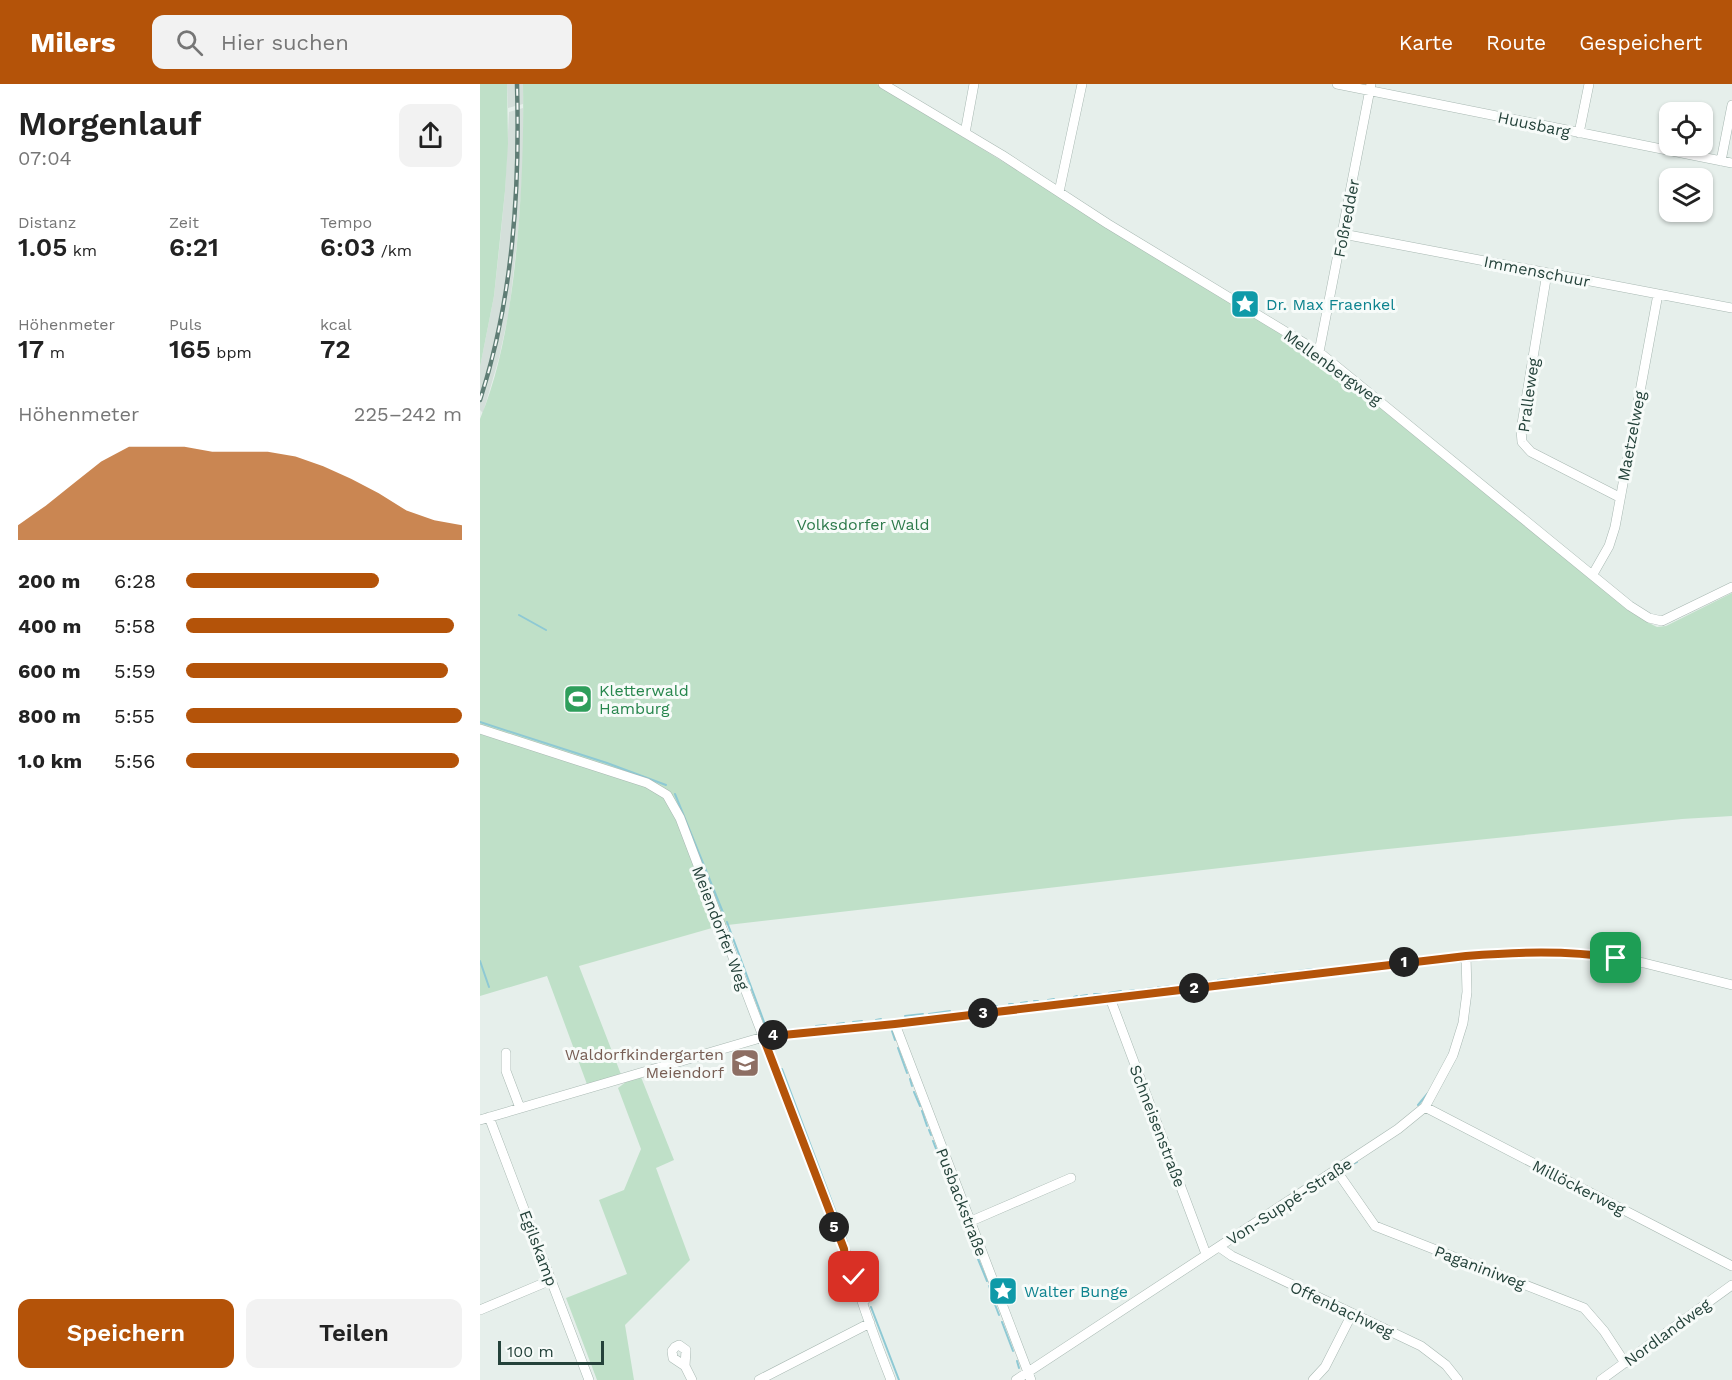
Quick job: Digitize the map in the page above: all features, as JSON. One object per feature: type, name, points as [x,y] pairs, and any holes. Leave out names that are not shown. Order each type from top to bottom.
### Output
[{"type":"street","name":"Mellenbergweg","points":[[883,84],[1319,352],[1630,606],[1656,621],[1662,621],[1732,587]]},
{"type":"street","points":[[965,133],[974,84]]},
{"type":"street","points":[[1059,192],[1082,84]]},
{"type":"street","name":"Huusbarg","points":[[1336,84],[1370,87],[1580,133],[1732,163]]},
{"type":"street","points":[[1580,133],[1589,84]]},
{"type":"street","name":"Foßredder","points":[[1319,352],[1370,87]]},
{"type":"street","points":[[1721,160],[1732,105]]},
{"type":"street","name":"Immenschuur","points":[[1343,234],[1732,308]]},
{"type":"street","name":"Pralleweg","points":[[1547,273],[1521,430],[1522,442],[1532,452],[1619,497]]},
{"type":"street","name":"Maetzelweg","points":[[1593,574],[1609,546],[1615,527],[1658,294]]},
{"type":"street","name":"Meiendorfer Weg","points":[[480,729],[647,783],[667,795],[680,818],[844,1249],[861,1274],[865,1312],[891,1380]]},
{"type":"street","points":[[484,1119],[763,1037],[895,1024],[1466,956],[1534,952],[1590,954],[1644,963],[1732,985]]},
{"type":"street","name":"Von-Suppé-Straße","points":[[1016,1380],[1029,1376],[1206,1254],[1219,1248],[1398,1129],[1425,1107],[1453,1055],[1463,1023],[1467,992],[1466,956]]},
{"type":"street","name":"Schneisenstraße","points":[[1110,998],[1206,1254]]},
{"type":"street","name":"Pusbackstraße","points":[[895,1024],[1029,1376]]},
{"type":"street","points":[[506,1053],[506,1071],[520,1108]]},
{"type":"street","name":"Millöckerweg","points":[[1425,1107],[1732,1266]]},
{"type":"street","name":"Egilskamp","points":[[484,1119],[551,1280],[589,1380]]},
{"type":"street","name":"Paganiniweg","points":[[1336,1170],[1375,1226],[1584,1308],[1604,1331],[1625,1362]]},
{"type":"street","points":[[969,1222],[1071,1178]]},
{"type":"street","name":"Offenbachweg","points":[[1219,1248],[1421,1346],[1446,1365],[1458,1380]]},
{"type":"street","points":[[480,1310],[551,1280]]},
{"type":"street","name":"Nordlandweg","points":[[1601,1380],[1731,1287]]},
{"type":"street","points":[[1313,1380],[1325,1367],[1352,1314]]},
{"type":"street","points":[[759,1380],[870,1323]]},
{"type":"street","points":[[685,1366],[692,1380]]},
{"type":"shaded area","points":[[507,84],[523,84],[523,104],[508,108]]},
{"type":"shaded area","points":[[523,108],[524,155],[509,312],[483,413],[480,410],[480,367],[494,296],[505,191],[509,112]]},
{"type":"green space","points":[[480,84],[507,84],[508,144],[494,296],[480,367]]},
{"type":"green space","name":"Volksdorfer Wald","points":[[523,84],[877,84],[1320,357],[1649,623],[1657,627],[1666,626],[1732,593],[1732,816],[1368,851],[719,926],[579,966],[622,1077],[588,1087],[547,976],[480,996],[480,419],[501,351],[513,281],[521,182]]},
{"type":"green space","points":[[639,1072],[674,1160],[656,1168],[690,1260],[625,1325],[634,1380],[597,1380],[566,1298],[627,1274],[599,1200],[624,1190],[641,1149],[618,1088]]},
{"type":"waterway","points":[[519,615],[546,630]]},
{"type":"waterway","points":[[480,722],[607,763],[666,785]]},
{"type":"waterway","points":[[675,794],[724,915]]},
{"type":"waterway","points":[[727,922],[767,1030]]},
{"type":"waterway","points":[[480,961],[489,987]]},
{"type":"waterway","points":[[1298,971],[1312,969]]},
{"type":"waterway","points":[[1275,973],[1289,972]]},
{"type":"waterway","points":[[1258,975],[1265,974]]},
{"type":"waterway","points":[[1248,977],[1253,976]]},
{"type":"waterway","points":[[1235,978],[1240,978]]},
{"type":"waterway","points":[[1218,980],[1229,979]]},
{"type":"waterway","points":[[1197,983],[1212,981]]},
{"type":"waterway","points":[[1181,985],[1190,984]]},
{"type":"waterway","points":[[1164,987],[1169,986]]},
{"type":"waterway","points":[[1140,990],[1153,988]]},
{"type":"waterway","points":[[1129,991],[1134,990]]},
{"type":"waterway","points":[[1109,993],[1121,991]]},
{"type":"waterway","points":[[1094,994],[1101,994]]},
{"type":"waterway","points":[[1081,996],[1087,995]]},
{"type":"waterway","points":[[1048,1000],[1054,999]]},
{"type":"waterway","points":[[1021,1003],[1027,1002]]},
{"type":"waterway","points":[[975,1008],[997,1006]]},
{"type":"waterway","points":[[929,1014],[950,1011]]},
{"type":"waterway","points":[[905,1016],[923,1014]]},
{"type":"waterway","points":[[876,1020],[881,1019]]},
{"type":"waterway","points":[[853,1022],[862,1021]]},
{"type":"waterway","points":[[837,1024],[844,1023]]},
{"type":"waterway","points":[[816,1026],[826,1025]]},
{"type":"waterway","points":[[776,1031],[796,1029]]},
{"type":"waterway","points":[[892,1031],[895,1040]]},
{"type":"waterway","points":[[898,1048],[907,1073]]},
{"type":"waterway","points":[[782,1069],[847,1242]]},
{"type":"waterway","points":[[910,1079],[912,1086]]},
{"type":"waterway","points":[[914,1092],[920,1106]]},
{"type":"waterway","points":[[1418,1105],[1428,1093]]},
{"type":"waterway","points":[[922,1111],[927,1126]]},
{"type":"waterway","points":[[929,1130],[931,1135]]},
{"type":"waterway","points":[[933,1141],[938,1154]]},
{"type":"waterway","points":[[940,1159],[945,1172]]},
{"type":"waterway","points":[[1350,1166],[1357,1162]]},
{"type":"waterway","points":[[947,1179],[953,1195]]},
{"type":"waterway","points":[[957,1205],[960,1213]]},
{"type":"waterway","points":[[962,1218],[967,1229]]},
{"type":"waterway","points":[[969,1235],[974,1249]]},
{"type":"waterway","points":[[978,1259],[987,1281]]},
{"type":"waterway","points":[[989,1286],[992,1294]]},
{"type":"waterway","points":[[994,1302],[999,1315]]},
{"type":"waterway","points":[[871,1307],[899,1380]]},
{"type":"waterway","points":[[1002,1322],[1013,1351]]},
{"type":"waterway","points":[[1017,1361],[1019,1368]]},
{"type":"railway","points":[[480,400],[500,323],[512,244],[517,164],[517,84]]},
{"type":"place","name":"Dr. Max Fraenkel","points":[[1245,304]]},
{"type":"place","name":"Kletterwald Hamburg","points":[[578,699]]},
{"type":"place","name":"Waldorfkindergarten Meiendorf","points":[[745,1063]]},
{"type":"place","name":"Walter Bunge","points":[[1003,1291]]},
{"type":"route","points":[[854,1277],[763,1037],[895,1024],[1466,956],[1534,952],[1590,954],[1616,958]]}]
